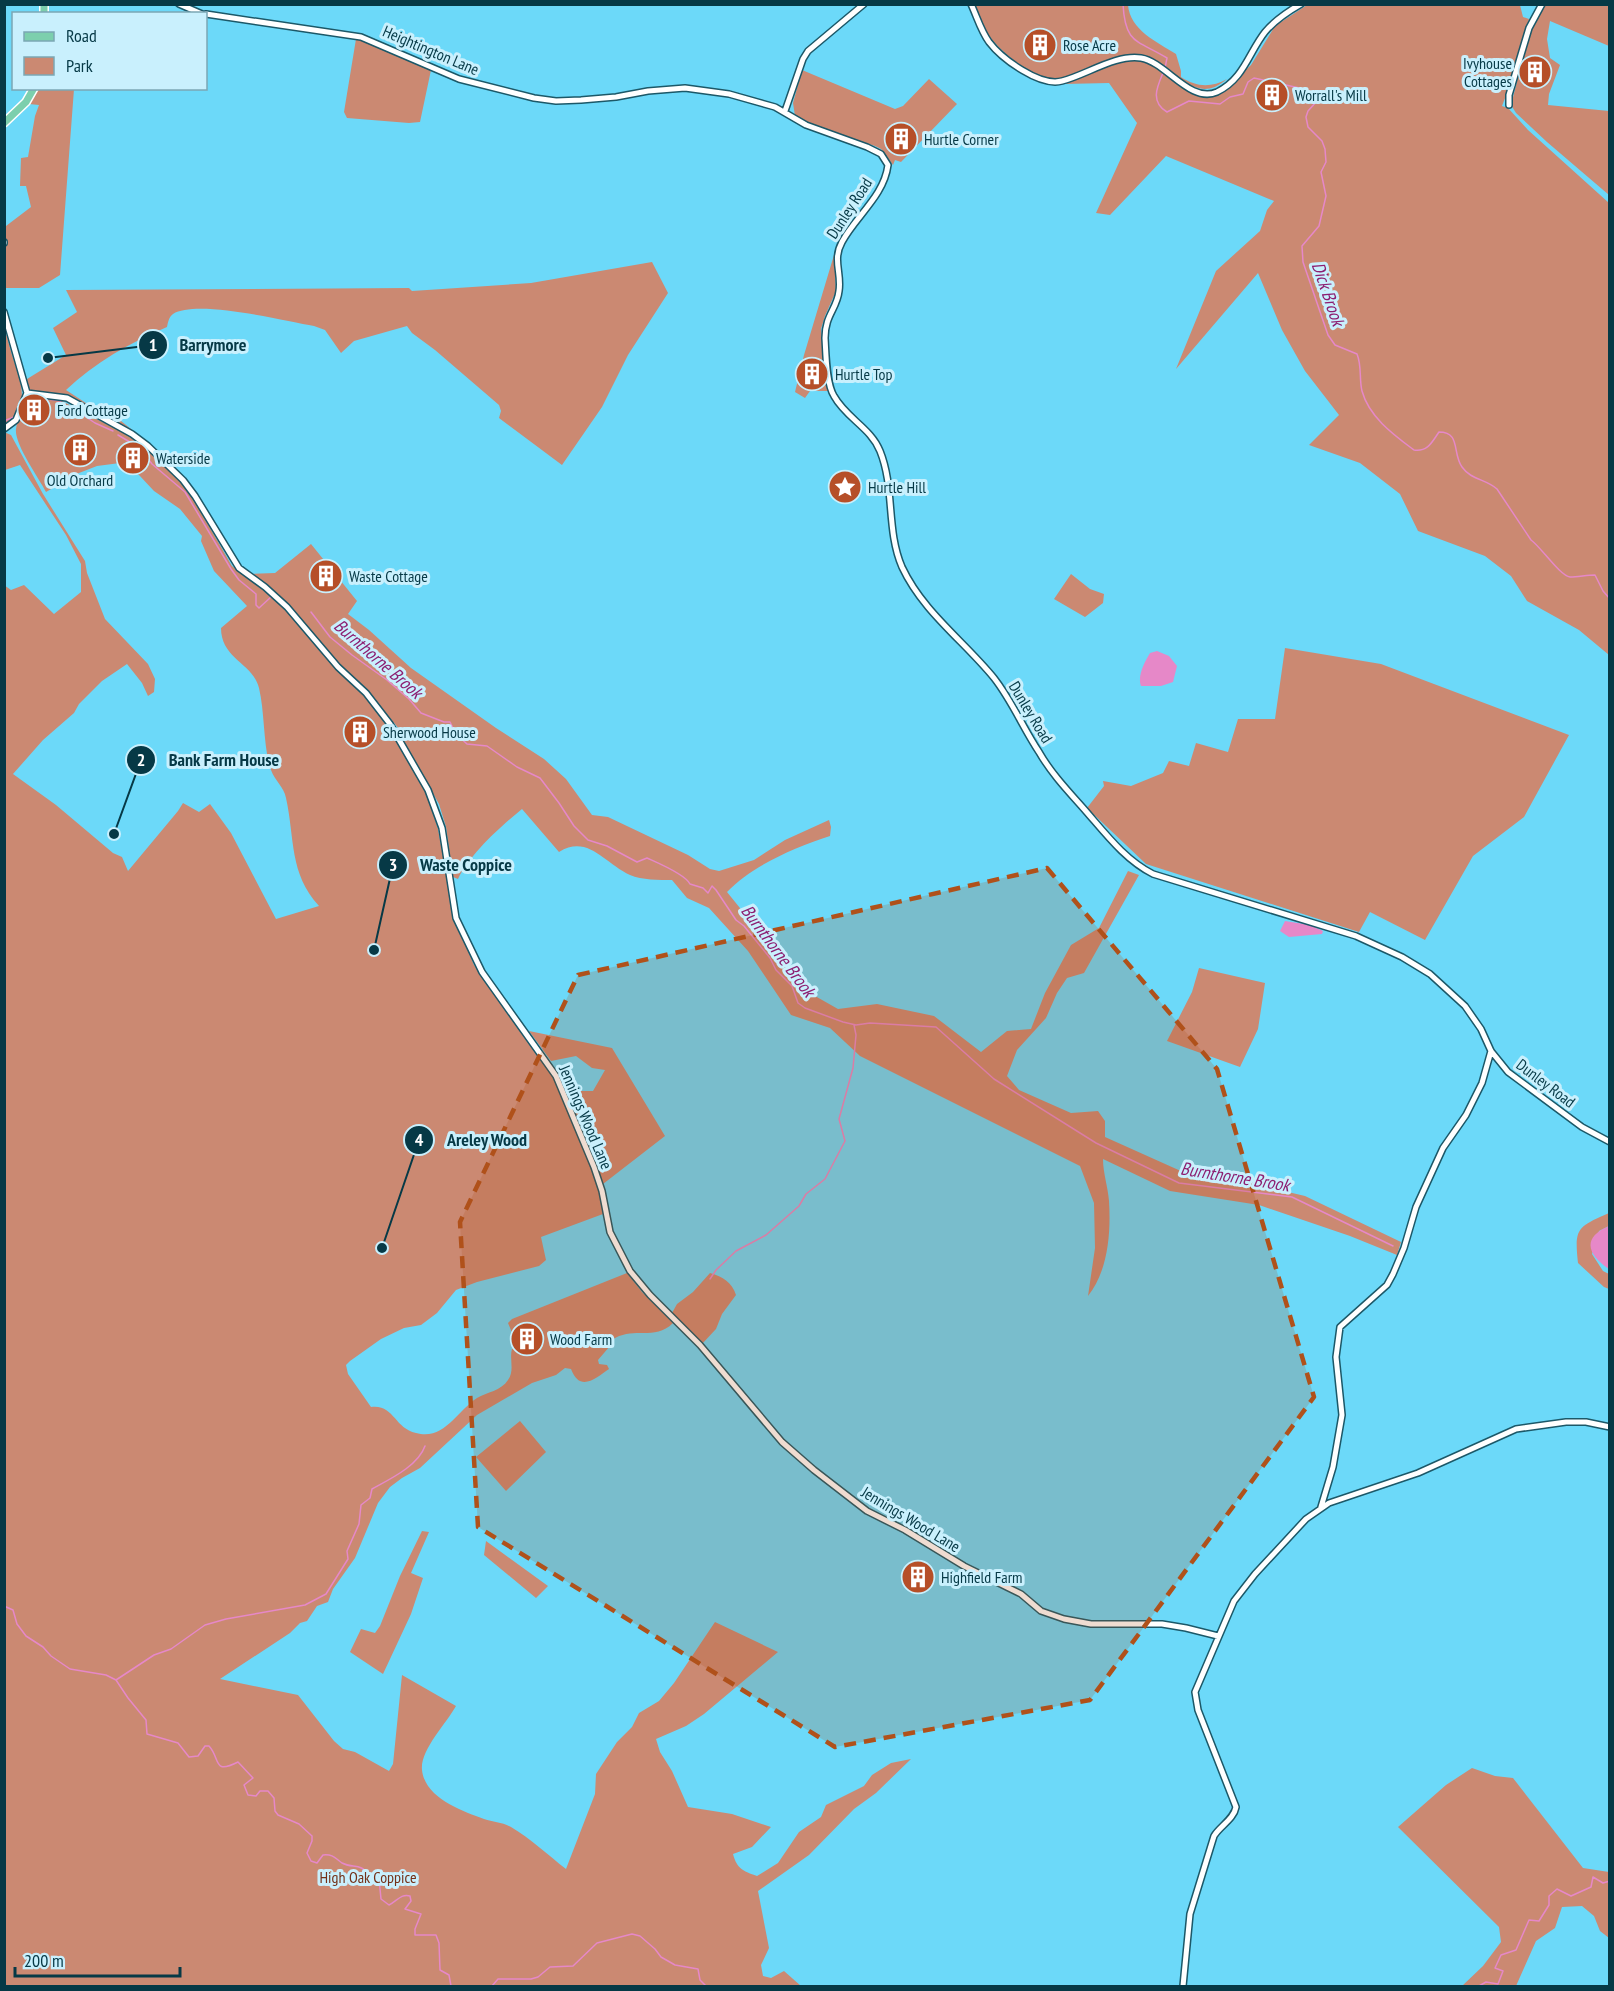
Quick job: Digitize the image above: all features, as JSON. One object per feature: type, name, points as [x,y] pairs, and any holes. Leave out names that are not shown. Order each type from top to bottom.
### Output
[{"type":"main road","points":[[4,123],[26,102],[33,90]]},
{"type":"street","name":"Heightington Lane","points":[[179,4],[199,12]]},
{"type":"street","points":[[786,111],[805,55],[864,4]]},
{"type":"street","points":[[971,4],[986,36],[999,53],[1042,80],[1063,81],[1126,58],[1142,58],[1158,65],[1189,88],[1208,93],[1218,91],[1247,65],[1264,34],[1286,13],[1301,4]]},
{"type":"street","points":[[1509,105],[1509,95],[1529,28],[1542,4]]},
{"type":"street","name":"Heightington Lane","points":[[207,14],[362,37],[459,79],[534,98],[556,101],[581,100],[616,98],[658,90],[694,89],[745,98],[786,111]]},
{"type":"street","name":"Dunley Road","points":[[786,111],[806,125],[877,151],[887,161],[887,170],[878,192],[846,235],[838,250],[836,265],[839,291],[827,320],[825,339],[831,392],[843,408],[869,432],[880,450],[888,488],[895,546],[902,566],[916,592],[994,678],[1010,700],[1053,773],[1132,861],[1153,874],[1353,935],[1402,957],[1430,974],[1458,998],[1473,1015],[1491,1051],[1508,1072],[1525,1087],[1582,1127],[1610,1142]]},
{"type":"street","points":[[4,312],[27,393],[19,416],[14,423],[4,429]]},
{"type":"street","name":"Jennings Wood Lane","points":[[27,393],[67,398],[132,434],[148,446],[186,483],[239,568],[265,586],[287,607],[338,668],[366,693],[390,724],[428,790],[438,814],[456,918],[482,972],[556,1076],[592,1160],[602,1191],[610,1232],[630,1271],[700,1345],[775,1434],[814,1470],[867,1511],[905,1530],[964,1566],[1021,1594],[1041,1611],[1064,1619],[1091,1624],[1162,1624],[1218,1636]]},
{"type":"street","points":[[1321,1508],[1333,1467],[1342,1415],[1336,1357],[1340,1327],[1387,1285],[1404,1248],[1416,1207],[1443,1148],[1466,1115],[1482,1083],[1491,1051]]},
{"type":"street","points":[[1183,1986],[1190,1914],[1214,1836],[1220,1827],[1234,1815],[1236,1807],[1195,1700],[1197,1683],[1234,1601],[1243,1588],[1294,1532],[1321,1508],[1418,1473],[1516,1429],[1566,1422],[1586,1422],[1610,1427]]},
{"type":"highlighted area","points":[[1047,868],[1217,1069],[1314,1397],[1090,1700],[835,1747],[478,1527],[460,1222],[578,975]]},
{"type":"green space","points":[[1607,4],[1609,7],[1609,46],[1550,21],[1547,39],[1550,58],[1560,65],[1549,94],[1548,105],[1609,111],[1609,195],[1547,142],[1516,113],[1511,105],[1533,23],[1545,5]]},
{"type":"green space","points":[[974,5],[1128,5],[1130,14],[1139,28],[1176,54],[1181,77],[1192,83],[1204,85],[1215,84],[1227,79],[1214,87],[1203,89],[1183,80],[1152,58],[1130,55],[1110,59],[1062,79],[1053,80],[1033,73],[1003,52],[985,30]]},
{"type":"green space","points":[[1307,5],[1520,5],[1523,17],[1529,19],[1502,106],[1508,108],[1528,130],[1609,203],[1609,655],[1579,630],[1527,601],[1511,576],[1485,556],[1418,531],[1400,494],[1360,463],[1309,445],[1339,415],[1305,371],[1282,330],[1258,273],[1176,369],[1216,271],[1260,231],[1267,210],[1274,201],[1166,156],[1110,215],[1096,213],[1137,123],[1109,83],[1064,84],[1111,65],[1139,61],[1160,69],[1198,94],[1221,93],[1251,65],[1275,26]]},
{"type":"green space","points":[[356,39],[371,43],[431,70],[420,122],[347,118],[344,112]]},
{"type":"green space","points":[[802,70],[895,109],[903,106],[929,79],[957,104],[901,162],[895,160],[893,165],[881,149],[875,146],[812,125],[795,116],[793,103]]},
{"type":"green space","points":[[37,90],[74,90],[60,275],[39,288],[6,288],[6,226],[31,207],[26,186],[20,186],[21,158],[28,157],[39,105],[29,104]]},
{"type":"green space","points":[[834,255],[836,291],[821,329],[828,391],[810,391],[805,398],[795,392]]},
{"type":"green space","points":[[652,262],[668,293],[628,355],[602,407],[562,465],[499,418],[501,411],[499,405],[412,333],[407,326],[354,341],[341,353],[325,330],[314,326],[221,310],[185,310],[173,314],[167,327],[113,354],[66,390],[95,409],[121,421],[141,437],[68,395],[28,389],[27,379],[66,355],[53,328],[77,312],[66,290],[409,288],[412,291],[531,283]]},
{"type":"green space","points":[[4,327],[22,393],[19,410],[4,426]]},
{"type":"green space","name":"High Oak Coppice","points":[[41,397],[60,400],[143,443],[187,488],[232,566],[268,594],[274,591],[263,581],[250,574],[275,573],[311,544],[357,601],[348,614],[411,668],[544,759],[566,779],[592,815],[608,817],[688,855],[710,869],[719,871],[754,860],[785,840],[829,820],[830,836],[775,858],[749,874],[727,892],[808,992],[838,1009],[877,1004],[934,1016],[981,1052],[1007,1031],[1031,1029],[1045,993],[1071,945],[1099,928],[1128,871],[1139,875],[1084,973],[1067,978],[1057,993],[1046,1018],[1017,1050],[1007,1076],[1019,1090],[1071,1113],[1098,1111],[1105,1121],[1105,1137],[1183,1172],[1238,1180],[1305,1196],[1401,1242],[1397,1255],[1350,1236],[1259,1205],[1170,1191],[1103,1159],[1109,1201],[1109,1239],[1100,1275],[1088,1296],[1095,1248],[1094,1203],[1080,1166],[860,1056],[830,1028],[791,1015],[748,951],[709,908],[687,898],[672,880],[635,877],[587,848],[569,847],[559,852],[522,809],[495,832],[470,860],[458,879],[453,877],[446,827],[439,804],[399,729],[364,686],[336,663],[334,667],[365,695],[391,732],[426,792],[438,829],[454,918],[474,965],[553,1076],[582,1141],[600,1192],[603,1214],[541,1237],[546,1260],[539,1266],[477,1282],[456,1290],[437,1313],[421,1325],[404,1328],[381,1339],[350,1361],[346,1365],[348,1374],[371,1407],[385,1409],[403,1426],[416,1433],[435,1433],[477,1398],[498,1389],[508,1380],[511,1372],[512,1349],[518,1347],[508,1323],[512,1319],[627,1273],[642,1292],[673,1323],[659,1332],[628,1334],[612,1340],[610,1346],[598,1360],[599,1364],[607,1365],[609,1369],[594,1379],[584,1382],[575,1376],[571,1369],[565,1368],[556,1375],[532,1383],[477,1415],[420,1468],[390,1487],[378,1503],[355,1558],[333,1589],[328,1602],[317,1606],[307,1621],[300,1623],[290,1633],[220,1679],[298,1695],[343,1749],[355,1752],[389,1771],[393,1764],[402,1675],[456,1706],[434,1737],[422,1762],[425,1780],[430,1788],[437,1796],[456,1807],[511,1827],[566,1869],[595,1794],[596,1774],[617,1742],[632,1727],[639,1713],[659,1701],[674,1683],[715,1622],[778,1652],[704,1714],[686,1726],[656,1739],[660,1752],[672,1771],[688,1807],[732,1814],[771,1827],[752,1847],[733,1854],[741,1869],[757,1876],[778,1863],[799,1832],[821,1817],[826,1805],[864,1786],[872,1775],[891,1763],[911,1759],[876,1793],[854,1809],[809,1855],[758,1891],[769,1948],[761,1965],[763,1976],[771,1978],[784,1971],[801,1986],[5,1986],[4,585],[11,590],[24,585],[54,614],[81,592],[81,564],[66,535],[20,465],[5,470],[4,432],[11,435],[43,494],[85,561],[87,573],[105,619],[148,664],[155,679],[154,692],[148,696],[142,683],[127,664],[102,681],[79,704],[74,713],[43,740],[13,774],[56,805],[113,853],[122,857],[128,871],[183,803],[199,812],[210,804],[231,833],[276,919],[319,906],[302,881],[295,855],[285,794],[268,761],[259,688],[251,672],[231,654],[222,638],[221,628],[247,606],[214,571],[201,541],[202,536],[180,509],[154,491],[139,475],[120,463],[97,466],[79,473],[46,492],[16,435],[19,417],[29,399]]},
{"type":"green space","points":[[1071,574],[1090,589],[1104,594],[1103,603],[1085,617],[1054,599]]},
{"type":"green space","points":[[1285,648],[1381,664],[1569,735],[1524,817],[1473,856],[1425,940],[1370,912],[1359,932],[1146,864],[1087,808],[1104,786],[1103,781],[1131,786],[1163,773],[1169,761],[1189,766],[1196,743],[1228,752],[1238,719],[1275,719]]},
{"type":"green space","points":[[1199,968],[1265,983],[1258,1029],[1240,1067],[1167,1041],[1192,992]]},
{"type":"green space","points":[[529,1031],[612,1048],[665,1136],[603,1184],[567,1095],[575,1091],[593,1091],[605,1070],[592,1068],[576,1056],[551,1061]]},
{"type":"green space","points":[[1609,1213],[1609,1226],[1599,1231],[1592,1254],[1603,1271],[1609,1274],[1609,1289],[1578,1263],[1577,1242],[1580,1230],[1585,1225]]},
{"type":"green space","points":[[710,1273],[726,1281],[736,1295],[722,1314],[716,1329],[702,1344],[672,1313],[677,1304],[693,1292]]},
{"type":"green space","points":[[520,1421],[546,1452],[506,1491],[476,1457]]},
{"type":"green space","points":[[422,1531],[429,1532],[411,1573],[423,1578],[411,1614],[383,1674],[350,1652],[361,1629],[375,1633],[380,1626],[400,1576]]},
{"type":"green space","points":[[486,1541],[548,1586],[536,1598],[484,1555]]},
{"type":"green space","points":[[1472,1768],[1495,1776],[1513,1778],[1583,1868],[1609,1872],[1609,1938],[1600,1931],[1594,1916],[1582,1906],[1562,1907],[1555,1928],[1536,1941],[1516,1986],[1462,1986],[1483,1966],[1501,1942],[1499,1927],[1398,1827],[1446,1785]]},
{"type":"shaded area","points":[[1157,651],[1169,656],[1177,666],[1173,682],[1161,686],[1141,686],[1140,678],[1144,664],[1150,653]]},
{"type":"shaded area","points":[[1285,921],[1310,925],[1323,931],[1322,934],[1289,937],[1280,931]]},
{"type":"shaded area","points":[[1609,1226],[1609,1269],[1592,1252],[1591,1241],[1600,1231]]},
{"type":"waterway","name":"Dick Brook","points":[[1123,4],[1124,17],[1130,34],[1141,44],[1167,58],[1165,68]]},
{"type":"waterway","name":"Dick Brook","points":[[1163,73],[1156,94],[1158,104],[1167,112],[1189,101],[1220,104],[1230,97],[1243,94],[1248,82],[1254,78],[1304,89],[1317,97],[1317,101],[1306,117],[1308,127],[1322,141],[1325,149],[1326,162],[1321,172],[1326,196],[1319,226],[1302,246],[1303,262],[1328,335],[1335,345],[1357,354],[1362,391],[1370,409],[1383,425],[1414,450],[1426,448],[1439,432],[1450,436],[1462,467],[1470,475],[1497,489],[1531,540],[1556,567],[1570,577],[1595,575],[1610,599]]},
{"type":"waterway","name":"Burnthorne Brook","points":[[30,400],[42,398],[60,401],[77,412]]},
{"type":"waterway","name":"Burnthorne Brook","points":[[83,415],[113,431]]},
{"type":"waterway","name":"Burnthorne Brook","points":[[4,421],[14,417]]},
{"type":"waterway","name":"Burnthorne Brook","points":[[118,435],[140,448],[152,464],[185,492],[231,569],[239,580],[256,594],[256,605],[259,608],[271,597]]},
{"type":"waterway","name":"Burnthorne Brook","points":[[311,612],[330,637],[387,680],[421,713],[450,722],[456,734],[467,744],[487,746],[517,767],[540,778],[574,826],[588,840],[607,846],[637,862],[647,858],[677,873],[690,884],[703,888],[708,893],[712,886],[736,920],[744,926],[770,958],[776,970],[792,986],[798,1003],[805,1008],[856,1025],[870,1023],[936,1027],[994,1079],[1096,1143],[1179,1183],[1292,1197],[1393,1246]]},
{"type":"waterway","points":[[710,1279],[736,1251],[766,1235],[799,1206],[806,1194],[825,1179],[845,1141],[839,1119],[853,1068],[856,1035],[854,1025]]},
{"type":"waterway","points":[[116,1680],[154,1655],[171,1649],[205,1625],[305,1605],[326,1594],[348,1559],[347,1551],[359,1524],[361,1505],[370,1498],[372,1489],[410,1466],[425,1446]]},
{"type":"waterway","points":[[4,1606],[13,1610],[17,1624],[26,1636],[70,1669],[106,1675],[116,1680],[146,1720],[147,1734],[178,1743],[189,1757],[198,1756],[205,1746],[209,1746],[221,1766],[230,1766],[238,1762],[253,1778],[244,1785],[248,1795],[256,1796],[260,1791],[268,1791],[274,1798],[275,1811],[278,1815],[299,1824],[312,1836],[307,1853],[311,1861],[317,1863],[323,1855],[329,1855],[346,1865],[363,1869],[369,1876],[379,1879],[381,1899],[389,1905],[401,1897],[410,1896],[411,1901],[405,1909],[421,1914],[415,1935],[436,1935],[439,1943],[440,1970],[449,1975],[451,1986]]},
{"type":"waterway","points":[[1479,1986],[1486,1982],[1498,1984],[1503,1971],[1495,1968],[1501,1955],[1516,1950],[1529,1920],[1539,1921],[1549,1905],[1549,1896],[1557,1889],[1571,1896],[1591,1887],[1593,1877],[1603,1883],[1610,1881]]},
{"type":"waterway","points":[[492,1986],[498,1979],[531,1979],[538,1977],[550,1967],[573,1966],[597,1943],[632,1934],[640,1936],[661,1957],[675,1965],[698,1969],[700,1980],[706,1986]]},
{"type":"place","name":"Rose Acre","points":[[1040,45]]},
{"type":"place","name":"Ivyhouse Cottages","points":[[1535,72]]},
{"type":"place","name":"Worrall's Mill","points":[[1272,95]]},
{"type":"place","name":"Hurtle Corner","points":[[901,139]]},
{"type":"place","name":"Barrymore","points":[[48,358]]},
{"type":"place","name":"Hurtle Top","points":[[812,374]]},
{"type":"place","name":"Ford Cottage","points":[[34,410]]},
{"type":"place","name":"Old Orchard","points":[[80,450]]},
{"type":"place","name":"Waterside","points":[[133,458]]},
{"type":"place","name":"Hurtle Hill","points":[[845,487]]},
{"type":"place","name":"Waste Cottage","points":[[326,576]]},
{"type":"place","name":"Sherwood House","points":[[360,732]]},
{"type":"place","name":"Bank Farm House","points":[[114,834]]},
{"type":"place","name":"Waste Coppice","points":[[374,950]]},
{"type":"place","name":"Areley Wood","points":[[382,1248]]},
{"type":"place","name":"Wood Farm","points":[[527,1339]]},
{"type":"place","name":"Highfield Farm","points":[[918,1577]]}]
